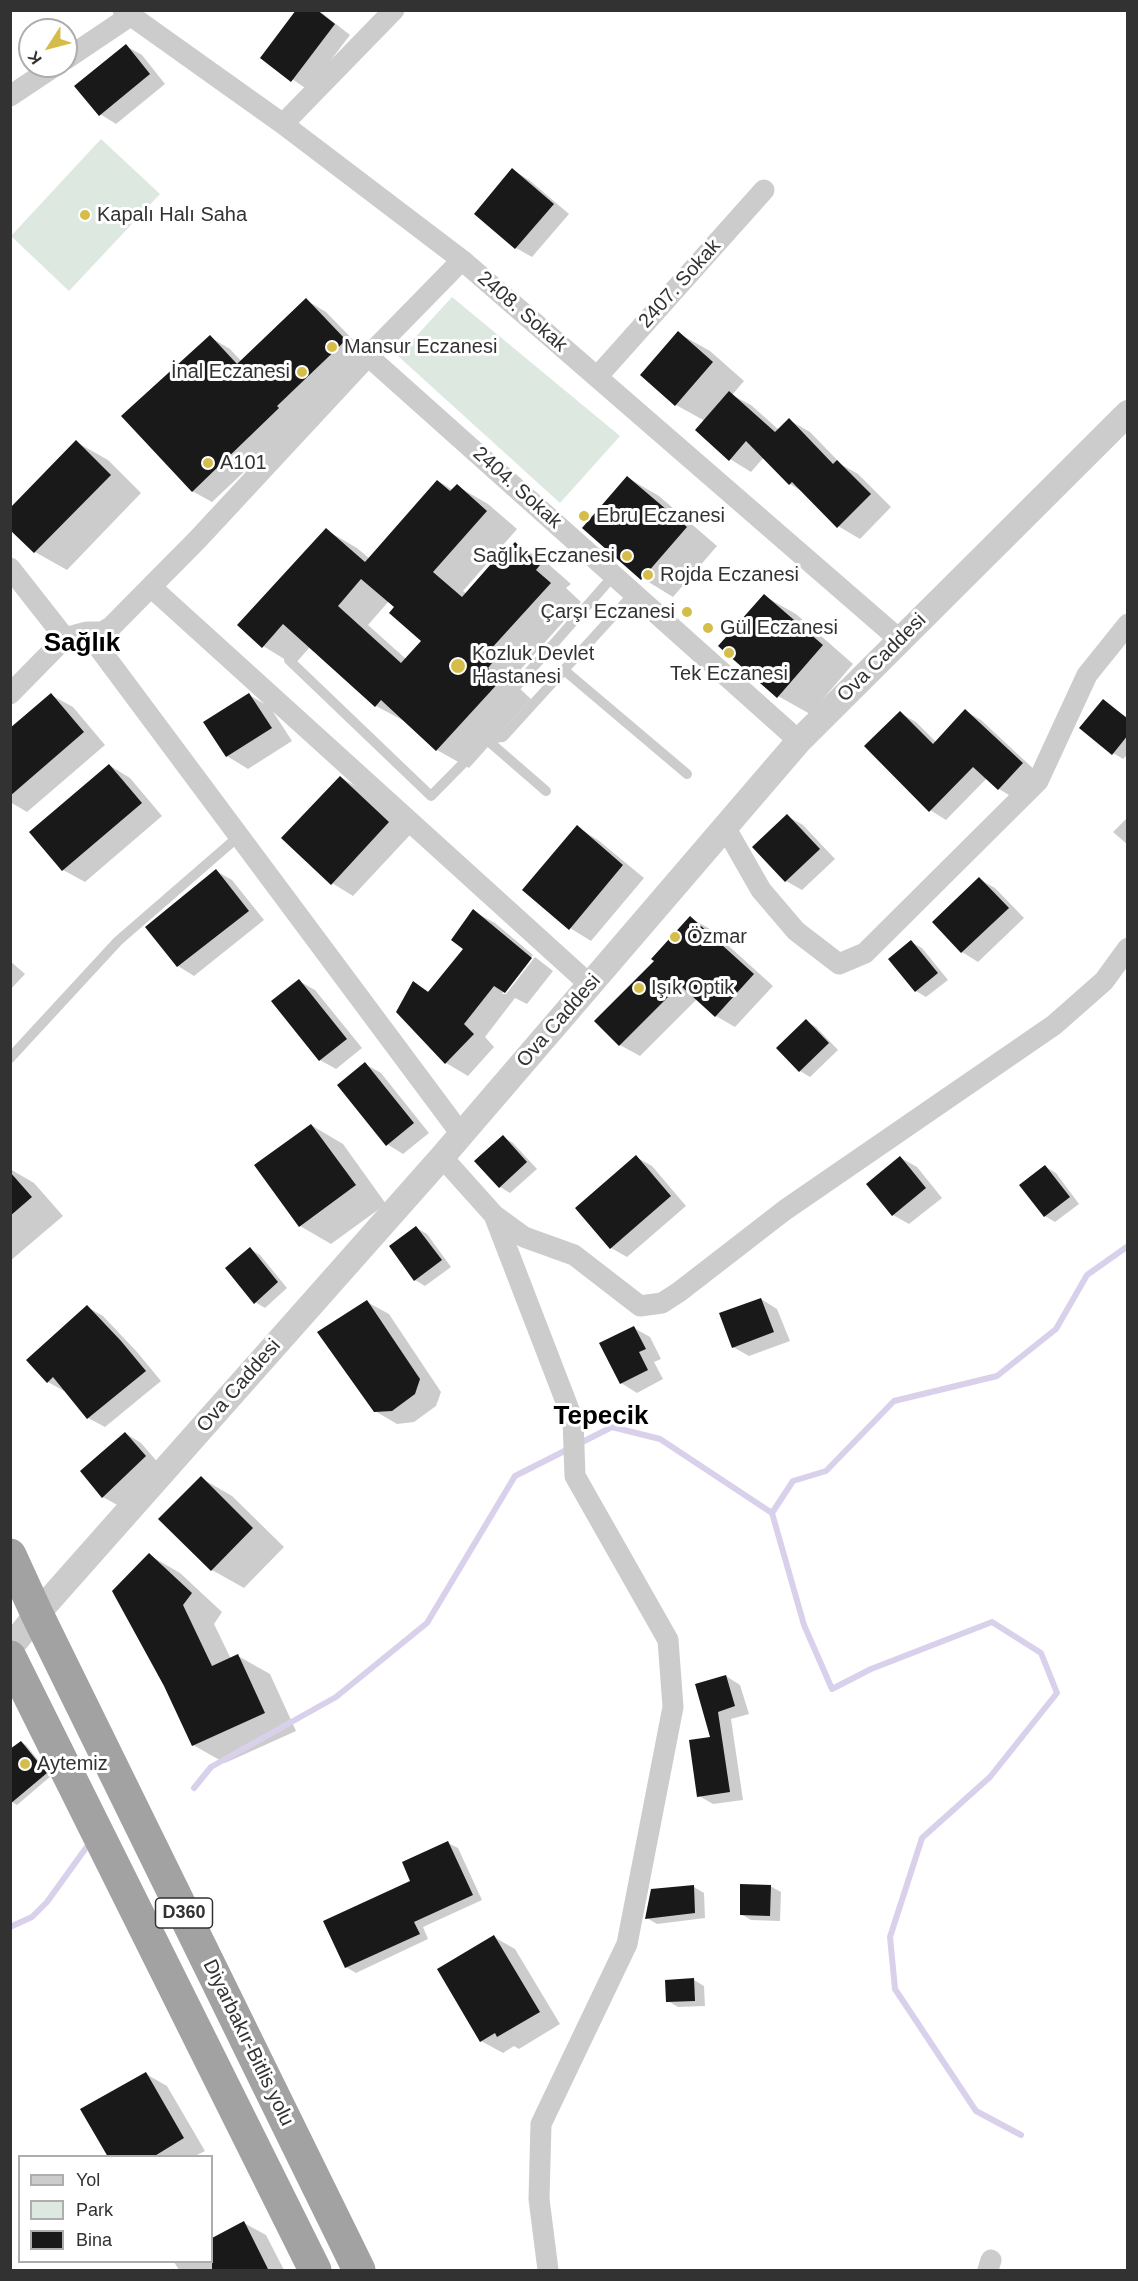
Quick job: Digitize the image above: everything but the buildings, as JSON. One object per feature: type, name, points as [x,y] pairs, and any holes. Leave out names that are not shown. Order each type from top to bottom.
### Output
[{"type":"highway","name":"Diyarbakır-Bitlis yolu","points":[[10,1555],[360,2271]]},
{"type":"highway","name":"Diyarbakır-Bitlis yolu","points":[[10,1657],[315,2271]]},
{"type":"street","points":[[284,124],[394,10]]},
{"type":"street","points":[[78,50],[126,13]]},
{"type":"street","name":"2408. Sokak","points":[[126,13],[284,124],[462,260],[900,640]]},
{"type":"street","points":[[10,96],[37,78]]},
{"type":"street","name":"2407. Sokak","points":[[597,377],[764,190]]},
{"type":"street","points":[[10,694],[64,638],[87,632],[102,632],[111,627],[198,539],[368,356],[462,260]]},
{"type":"street","name":"2404. Sokak","points":[[368,356],[799,741]]},
{"type":"street","name":"Ova Caddesi","points":[[10,1648],[442,1157],[799,741],[1128,412]]},
{"type":"street","points":[[10,568],[64,638]]},
{"type":"street","points":[[151,587],[590,984]]},
{"type":"street","points":[[725,827],[761,890],[796,931],[839,964],[865,953],[1038,781],[1087,675],[1128,624]]},
{"type":"street","points":[[87,632],[461,1134]]},
{"type":"street","points":[[442,1157],[494,1215],[524,1237],[574,1255],[640,1306],[662,1303],[785,1210],[1054,1025],[1104,981],[1128,948]]},
{"type":"street","points":[[494,1215],[573,1420],[575,1476],[668,1640],[673,1707],[627,1944],[541,2124],[539,2199],[548,2271]]},
{"type":"lane","points":[[546,791],[488,738],[486,721],[614,575]]},
{"type":"lane","points":[[289,660],[431,795],[488,738],[503,737],[633,592]]},
{"type":"lane","points":[[564,670],[687,774]]},
{"type":"lane","points":[[10,1058],[118,941],[239,837]]},
{"type":"green space","name":"Kapalı Halı Saha","points":[[101,139],[160,194],[69,291],[11,236]]},
{"type":"green space","points":[[452,297],[620,436],[560,503],[398,356]]},
{"type":"waterway","points":[[772,1513],[793,1481],[826,1471],[894,1401],[997,1376],[1056,1329],[1087,1275],[1128,1246]]},
{"type":"waterway","points":[[194,1788],[211,1767],[336,1697],[427,1623],[515,1476],[612,1427],[660,1439],[772,1513],[804,1625],[832,1689],[871,1669],[992,1622],[1041,1653],[1057,1693],[990,1777],[922,1838],[890,1937],[895,1989],[976,2111],[1021,2135]]},
{"type":"waterway","points":[[10,1927],[32,1917],[47,1902],[91,1841]]},
{"type":"place","name":"Kapalı Halı Saha","points":[[85,215]]},
{"type":"place","name":"Mansur Eczanesi","points":[[332,347]]},
{"type":"place","name":"İnal Eczanesi","points":[[302,372]]},
{"type":"place","name":"A101","points":[[208,463]]},
{"type":"place","name":"Ebru Eczanesi","points":[[584,516]]},
{"type":"place","name":"Sağlık Eczanesi","points":[[627,556]]},
{"type":"place","name":"Rojda Eczanesi","points":[[648,575]]},
{"type":"place","name":"Çarşı Eczanesi","points":[[687,612]]},
{"type":"place","name":"Gül Eczanesi","points":[[708,628]]},
{"type":"place","name":"Tek Eczanesi","points":[[729,653]]},
{"type":"place","name":"Kozluk Devlet Hastanesi","points":[[458,666]]},
{"type":"place","name":"Özmar","points":[[675,937]]},
{"type":"place","name":"Işık Optik","points":[[639,988]]},
{"type":"place","name":"Aytemiz","points":[[25,1764]]},
{"type":"district","name":"Sağlık","points":[[82,644]]},
{"type":"district","name":"Tepecik","points":[[601,1417]]}]
